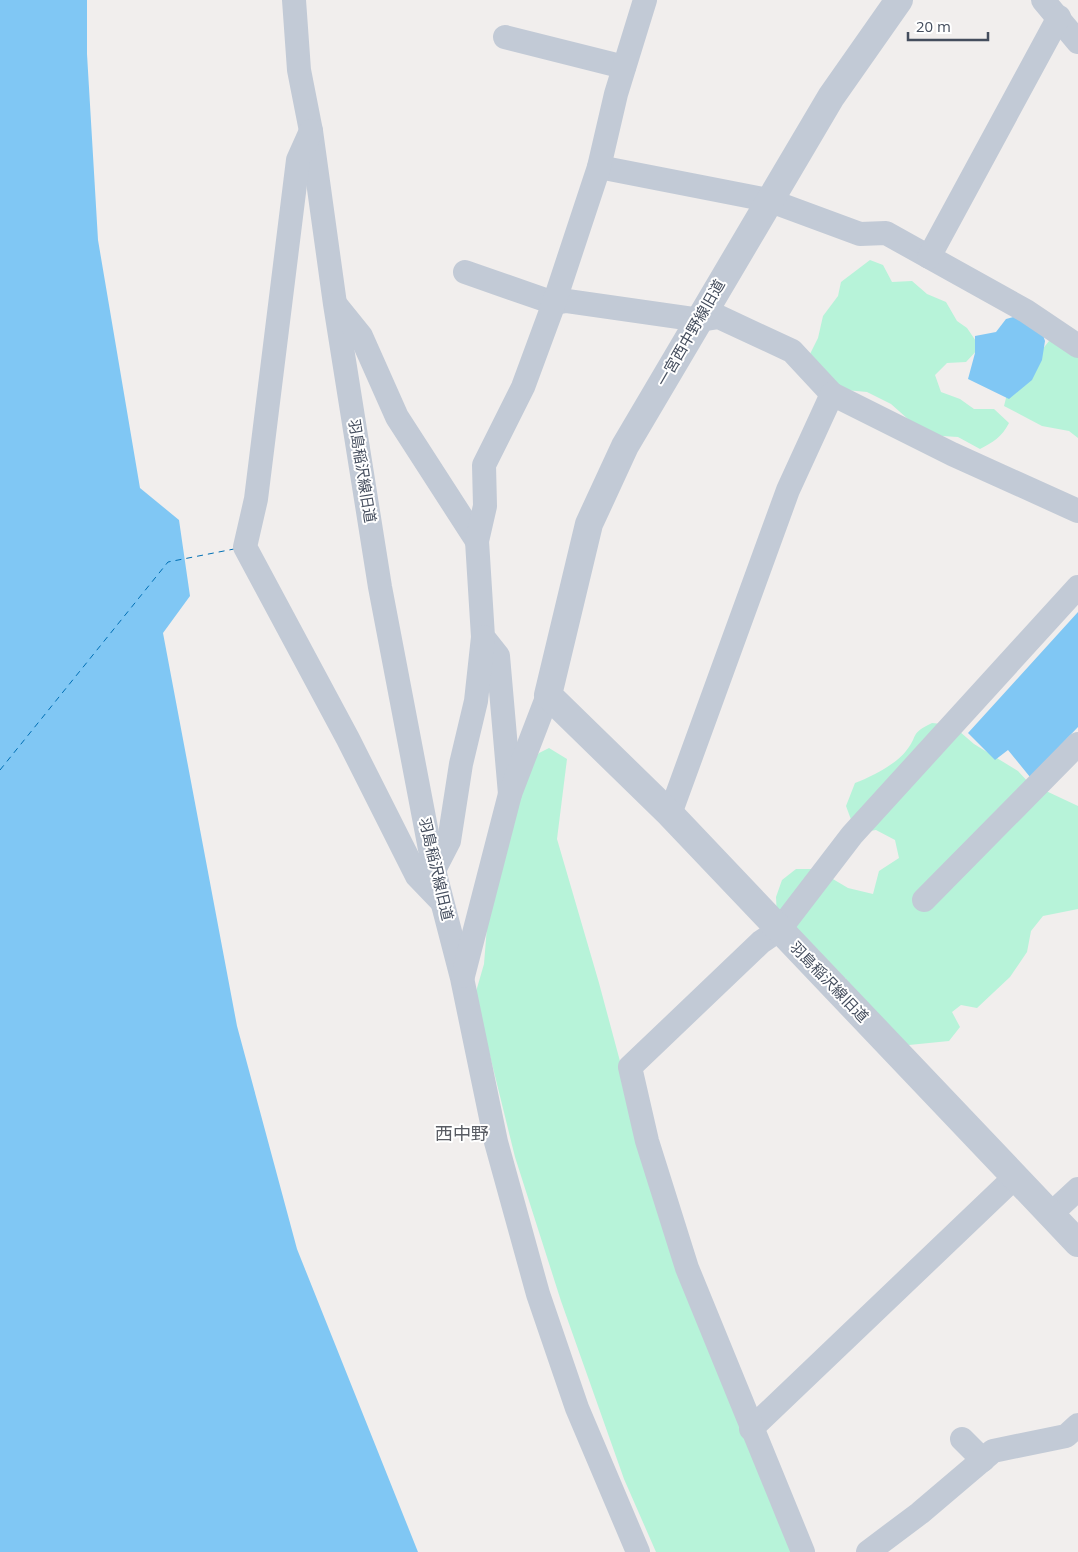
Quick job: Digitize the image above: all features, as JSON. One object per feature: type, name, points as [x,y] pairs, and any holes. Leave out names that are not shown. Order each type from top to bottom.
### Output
[{"type":"street","name":"羽島稲沢線旧道","points":[[294,0],[299,70],[311,131],[335,304],[380,586],[434,870],[462,978]]},
{"type":"street","points":[[434,870],[449,841],[461,764],[476,701],[484,637],[477,541],[485,506],[484,465],[523,387],[554,303],[599,167],[624,67],[645,0]]},
{"type":"street","name":"一宮西中野線旧道","points":[[548,695],[590,524],[625,446],[700,320],[768,200],[831,97],[899,0]]},
{"type":"street","points":[[1043,0],[1078,42]]},
{"type":"street","points":[[929,257],[1059,17]]},
{"type":"street","points":[[505,37],[624,67]]},
{"type":"street","points":[[311,131],[298,160],[256,499],[245,546],[348,739],[417,876],[442,903]]},
{"type":"street","points":[[599,167],[768,200],[860,234],[886,233],[1026,311],[1078,346]]},
{"type":"street","points":[[466,272],[554,303],[567,301],[700,320],[719,317],[792,351],[832,394],[952,454],[1078,511]]},
{"type":"street","points":[[335,304],[361,336],[397,417],[477,541]]},
{"type":"street","points":[[670,814],[788,490],[832,394]]},
{"type":"street","points":[[803,1552],[751,1429],[687,1268],[647,1141],[630,1067],[761,942],[780,929],[852,835],[1078,587]]},
{"type":"street","points":[[484,637],[498,656],[510,794]]},
{"type":"street","name":"羽島稲沢線旧道","points":[[462,978],[510,794],[548,695],[670,814],[1078,1243]]},
{"type":"street","points":[[924,900],[1078,744]]},
{"type":"street","points":[[462,978],[496,1142],[538,1294],[577,1408],[638,1552]]},
{"type":"street","points":[[751,1429],[1015,1177]]},
{"type":"street","points":[[1051,1214],[1078,1189]]},
{"type":"street","points":[[868,1552],[920,1513],[993,1451],[1066,1436],[1078,1425]]},
{"type":"street","points":[[962,1439],[983,1460]]},
{"type":"green space","points":[[870,260],[883,265],[892,282],[912,281],[927,294],[946,302],[957,321],[967,328],[980,347],[966,362],[947,363],[935,375],[941,392],[960,399],[974,409],[994,409],[1009,423],[1000,436],[993,441],[980,449],[958,437],[942,436],[917,427],[891,404],[867,392],[846,390],[822,373],[809,356],[818,338],[823,316],[838,296],[841,282]]},
{"type":"green space","points":[[1057,337],[1078,346],[1078,438],[1069,431],[1042,426],[1004,406],[1007,394],[1049,341]]},
{"type":"green space","points":[[932,723],[952,725],[974,744],[1018,771],[1029,783],[1078,806],[1078,909],[1043,916],[1031,931],[1027,952],[1010,977],[977,1008],[961,1005],[952,1012],[960,1027],[949,1041],[909,1045],[839,999],[846,978],[831,978],[778,936],[776,897],[782,880],[796,869],[816,869],[848,888],[873,894],[879,871],[899,858],[895,840],[876,830],[863,832],[853,825],[846,806],[855,783],[875,774],[896,761],[910,746],[917,732]]},
{"type":"green space","points":[[549,748],[567,759],[557,839],[599,983],[665,1229],[796,1552],[656,1552],[624,1479],[561,1301],[515,1157],[475,995],[484,964],[488,914],[530,765],[539,753]]},
{"type":"water","points":[[0,0],[87,0],[87,54],[98,240],[140,488],[179,520],[190,596],[163,633],[237,1026],[297,1249],[418,1552],[0,1552]]},
{"type":"water","points":[[1017,316],[1042,332],[1045,341],[1042,360],[1032,380],[1009,399],[968,379],[975,353],[975,336],[996,332],[1006,319]]},
{"type":"water","points":[[1078,612],[1078,727],[1030,777],[1008,750],[995,760],[968,733]]},
{"type":"ferry route","points":[[0,770],[168,562],[234,549]]},
{"type":"district","name":"西中野","points":[[462,1134]]}]
